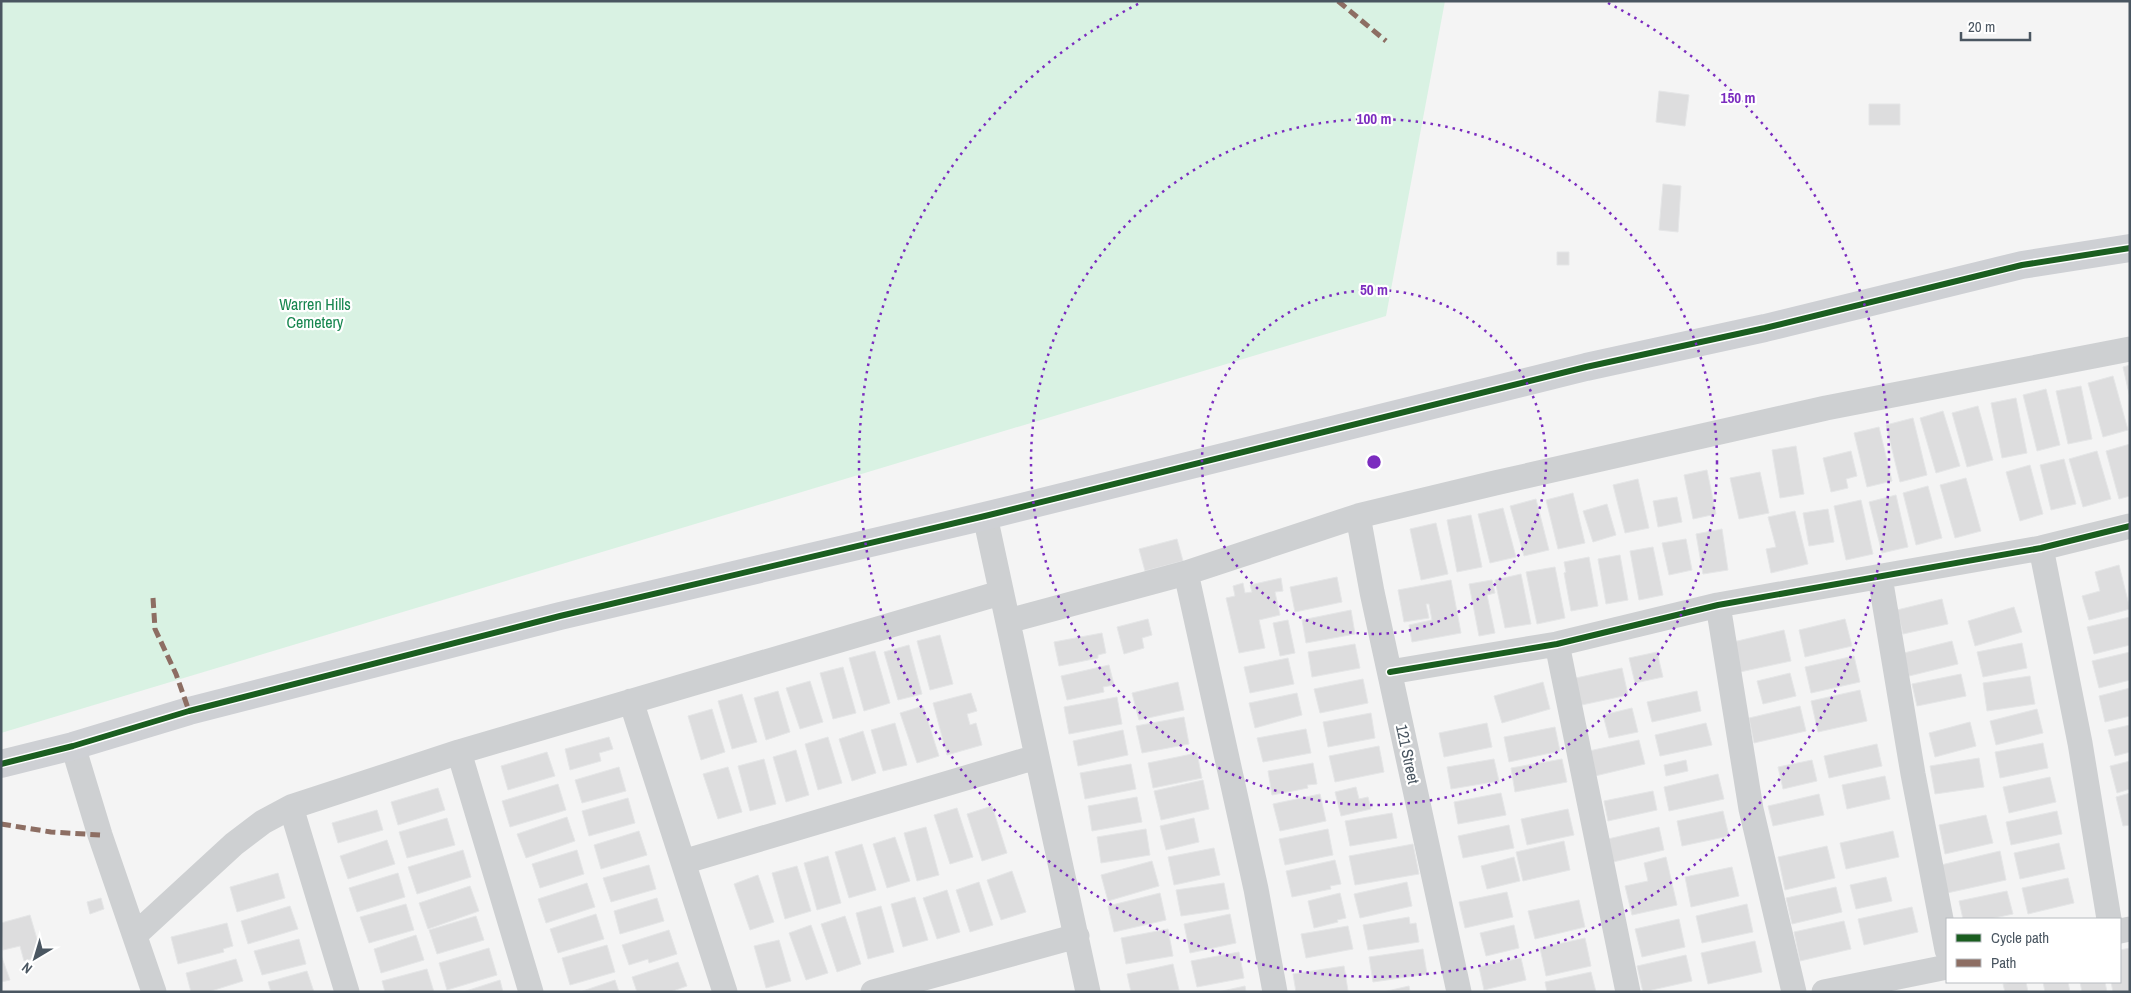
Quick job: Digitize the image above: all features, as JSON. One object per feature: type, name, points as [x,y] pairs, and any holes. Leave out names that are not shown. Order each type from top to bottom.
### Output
[{"type":"street","points":[[1,764],[73,746],[188,711],[551,618],[985,516],[1586,367],[1765,328],[2022,265],[2130,248]]},
{"type":"street","points":[[1008,621],[1186,573],[1358,516],[1504,480],[1808,412],[2130,349]]},
{"type":"street","points":[[985,516],[1000,593],[1008,621],[1088,992]]},
{"type":"street","name":"121 Street","points":[[1358,516],[1459,992]]},
{"type":"street","points":[[1390,672],[1557,644],[1718,605],[2041,548],[2130,526]]},
{"type":"street","points":[[2041,548],[2080,743],[2109,918]]},
{"type":"street","points":[[1186,573],[1256,889],[1275,992]]},
{"type":"street","points":[[1880,577],[1913,774],[1946,945]]},
{"type":"street","points":[[135,935],[234,844],[263,822],[291,807],[458,752],[1000,593]]},
{"type":"street","points":[[1718,605],[1751,809],[1794,992]]},
{"type":"street","points":[[1557,644],[1628,992]]},
{"type":"street","points":[[631,701],[725,992]]},
{"type":"street","points":[[73,746],[100,835],[154,992]]},
{"type":"street","points":[[458,752],[531,992]]},
{"type":"street","points":[[684,862],[1036,757]]},
{"type":"street","points":[[291,807],[347,992]]},
{"type":"street","points":[[873,992],[1077,936]]},
{"type":"street","points":[[1824,992],[1946,967]]},
{"type":"green space","name":"Warren Hills Cemetery","points":[[1,1],[1445,1],[1386,316],[1,733]]},
{"type":"building","points":[[1659,91],[1689,95],[1685,126],[1656,122]]},
{"type":"building","points":[[1869,104],[1900,104],[1900,125],[1869,125]]},
{"type":"building","points":[[1663,184],[1681,186],[1678,232],[1659,230]]},
{"type":"building","points":[[1557,252],[1569,252],[1569,265],[1557,265]]},
{"type":"building","points":[[2130,365],[2130,398],[2123,367]]},
{"type":"building","points":[[2113,376],[2128,430],[2103,437],[2088,383]]},
{"type":"building","points":[[2081,386],[2092,439],[2068,444],[2056,391]]},
{"type":"building","points":[[2046,389],[2060,445],[2037,451],[2023,395]]},
{"type":"building","points":[[2016,398],[2027,453],[2002,458],[1991,403]]},
{"type":"building","points":[[1978,406],[1993,460],[1967,467],[1952,413]]},
{"type":"building","points":[[1943,411],[1960,466],[1936,473],[1920,418]]},
{"type":"building","points":[[1913,418],[1927,475],[1900,482],[1886,425]]},
{"type":"building","points":[[1879,427],[1892,481],[1867,487],[1854,433]]},
{"type":"building","points":[[2130,444],[2130,496],[2119,499],[2106,451]]},
{"type":"building","points":[[1796,446],[1804,494],[1780,498],[1772,450]]},
{"type":"building","points":[[1851,451],[1857,476],[1846,479],[1848,488],[1831,492],[1823,458]]},
{"type":"building","points":[[2097,451],[2111,499],[2083,507],[2069,459]]},
{"type":"building","points":[[2064,459],[2076,504],[2051,510],[2040,465]]},
{"type":"building","points":[[2030,465],[2043,514],[2020,521],[2006,472]]},
{"type":"building","points":[[1707,470],[1716,514],[1693,519],[1684,475]]},
{"type":"building","points":[[1760,472],[1769,513],[1739,519],[1730,478]]},
{"type":"building","points":[[1966,478],[1981,531],[1955,538],[1940,485]]},
{"type":"building","points":[[1638,479],[1649,528],[1625,533],[1613,485]]},
{"type":"building","points":[[1928,486],[1942,538],[1916,545],[1903,493]]},
{"type":"building","points":[[1573,493],[1585,543],[1558,549],[1546,500]]},
{"type":"building","points":[[1896,495],[1908,547],[1882,553],[1869,502]]},
{"type":"building","points":[[1677,497],[1682,522],[1658,527],[1653,501]]},
{"type":"building","points":[[1536,499],[1549,550],[1524,556],[1510,506]]},
{"type":"building","points":[[1861,500],[1873,554],[1846,560],[1834,506]]},
{"type":"building","points":[[1607,504],[1616,535],[1593,542],[1583,511]]},
{"type":"building","points":[[1503,508],[1516,557],[1490,563],[1478,514]]},
{"type":"building","points":[[1828,509],[1834,542],[1809,546],[1803,513]]},
{"type":"building","points":[[1795,511],[1808,564],[1771,573],[1766,549],[1776,547],[1768,517]]},
{"type":"building","points":[[1471,515],[1482,567],[1457,572],[1447,520]]},
{"type":"building","points":[[1436,523],[1448,574],[1421,580],[1410,529]]},
{"type":"building","points":[[1722,529],[1728,570],[1703,574],[1696,534]]},
{"type":"building","points":[[1177,539],[1183,561],[1145,571],[1139,549]]},
{"type":"building","points":[[1686,539],[1692,570],[1669,575],[1662,543]]},
{"type":"building","points":[[1653,547],[1663,595],[1639,600],[1630,551]]},
{"type":"building","points":[[1620,555],[1628,600],[1606,604],[1598,559]]},
{"type":"building","points":[[1589,557],[1598,606],[1571,611],[1564,573],[1566,572],[1564,562]]},
{"type":"building","points":[[2119,565],[2130,609],[2089,620],[2082,596],[2100,591],[2095,572]]},
{"type":"building","points":[[1555,567],[1565,618],[1537,624],[1526,572]]},
{"type":"building","points":[[1521,574],[1531,624],[1505,628],[1495,580]]},
{"type":"building","points":[[1337,577],[1342,602],[1295,612],[1290,587]]},
{"type":"building","points":[[1281,578],[1283,591],[1275,592],[1280,615],[1259,620],[1265,648],[1239,653],[1226,598],[1235,596],[1233,586],[1243,583],[1245,593],[1252,592],[1250,585]]},
{"type":"building","points":[[1451,580],[1461,633],[1412,642],[1409,625],[1432,620],[1429,604],[1426,604],[1429,618],[1404,622],[1398,590]]},
{"type":"building","points":[[1492,580],[1495,593],[1487,595],[1495,633],[1479,636],[1469,584]]},
{"type":"building","points":[[1942,599],[1948,624],[1903,634],[1897,610]]},
{"type":"building","points":[[2014,607],[2022,632],[1975,646],[1968,621]]},
{"type":"building","points":[[1351,610],[1355,634],[1306,643],[1302,620]]},
{"type":"building","points":[[2130,617],[2130,645],[2094,654],[2087,627]]},
{"type":"building","points":[[1148,619],[1152,635],[1142,638],[1144,648],[1124,654],[1117,627]]},
{"type":"building","points":[[1845,619],[1852,646],[1805,657],[1799,630]]},
{"type":"building","points":[[1288,620],[1295,653],[1280,656],[1273,623]]},
{"type":"building","points":[[1784,630],[1791,661],[1740,672],[1733,642]]},
{"type":"building","points":[[1102,633],[1106,653],[1098,655],[1098,658],[1059,666],[1054,642]]},
{"type":"building","points":[[940,635],[953,684],[930,690],[917,641]]},
{"type":"building","points":[[1952,641],[1958,664],[1909,676],[1904,653]]},
{"type":"building","points":[[2022,643],[2027,668],[1983,677],[1977,652]]},
{"type":"building","points":[[1355,644],[1360,668],[1312,677],[1308,652]]},
{"type":"building","points":[[909,645],[922,694],[898,700],[884,652]]},
{"type":"building","points":[[875,651],[890,703],[864,711],[849,658]]},
{"type":"building","points":[[1657,652],[1663,677],[1635,683],[1629,658]]},
{"type":"building","points":[[2130,652],[2130,680],[2099,688],[2092,661]]},
{"type":"building","points":[[1854,656],[1860,682],[1811,693],[1805,667]]},
{"type":"building","points":[[1288,658],[1294,684],[1250,693],[1244,667]]},
{"type":"building","points":[[1109,665],[1114,685],[1103,687],[1104,692],[1067,700],[1061,676]]},
{"type":"building","points":[[843,667],[856,713],[833,719],[820,673]]},
{"type":"building","points":[[1622,668],[1628,695],[1577,706],[1571,679]]},
{"type":"building","points":[[1790,673],[1796,696],[1763,704],[1757,681]]},
{"type":"building","points":[[1961,674],[1966,696],[1917,706],[1912,684]]},
{"type":"building","points":[[2030,676],[2035,704],[1987,711],[1983,683]]},
{"type":"building","points":[[1363,679],[1368,703],[1320,713],[1314,689]]},
{"type":"building","points":[[810,681],[823,722],[800,729],[786,688]]},
{"type":"building","points":[[1178,682],[1184,710],[1139,720],[1132,693]]},
{"type":"building","points":[[1543,682],[1550,709],[1502,723],[1494,696]]},
{"type":"building","points":[[2130,688],[2130,716],[2105,722],[2099,696]]},
{"type":"building","points":[[1860,690],[1867,721],[1818,732],[1811,701]]},
{"type":"building","points":[[778,691],[790,732],[766,740],[754,698]]},
{"type":"building","points":[[1697,691],[1701,711],[1652,722],[1647,702]]},
{"type":"building","points":[[971,693],[977,711],[967,714],[970,725],[976,723],[982,745],[947,755],[933,703]]},
{"type":"building","points":[[1297,693],[1302,715],[1255,728],[1249,703]]},
{"type":"building","points":[[742,694],[757,742],[732,749],[718,701]]},
{"type":"building","points":[[1117,697],[1122,724],[1069,734],[1064,707]]},
{"type":"building","points":[[923,706],[939,756],[917,763],[900,713]]},
{"type":"building","points":[[1800,706],[1806,731],[1754,743],[1749,718]]},
{"type":"building","points":[[1632,708],[1638,732],[1609,738],[1603,715]]},
{"type":"building","points":[[712,709],[725,752],[701,760],[688,716]]},
{"type":"building","points":[[2037,709],[2043,733],[1996,745],[1990,721]]},
{"type":"building","points":[[1371,713],[1375,738],[1328,747],[1323,722]]},
{"type":"building","points":[[1184,717],[1189,744],[1142,753],[1136,726]]},
{"type":"building","points":[[1970,722],[1976,746],[1935,757],[1929,733]]},
{"type":"building","points":[[895,723],[907,765],[883,771],[871,730]]},
{"type":"building","points":[[1487,723],[1492,747],[1444,757],[1439,733]]},
{"type":"building","points":[[1706,723],[1712,745],[1660,756],[1655,735]]},
{"type":"building","points":[[2130,725],[2130,752],[2115,756],[2108,730]]},
{"type":"building","points":[[1555,727],[1560,751],[1509,762],[1504,737]]},
{"type":"building","points":[[1306,729],[1311,753],[1263,762],[1257,738]]},
{"type":"building","points":[[1123,730],[1128,755],[1078,766],[1073,741]]},
{"type":"building","points":[[863,731],[876,773],[852,781],[839,739]]},
{"type":"building","points":[[609,737],[613,749],[599,753],[601,761],[570,770],[565,749]]},
{"type":"building","points":[[828,737],[842,783],[818,790],[805,744]]},
{"type":"building","points":[[1639,740],[1645,764],[1595,776],[1589,751]]},
{"type":"building","points":[[2043,743],[2048,768],[2000,778],[1995,752]]},
{"type":"building","points":[[1877,744],[1882,766],[1829,778],[1824,756]]},
{"type":"building","points":[[1379,746],[1384,772],[1335,782],[1329,756]]},
{"type":"building","points":[[796,750],[809,795],[786,802],[773,757]]},
{"type":"building","points":[[547,752],[555,776],[508,790],[501,766]]},
{"type":"building","points":[[1197,753],[1202,778],[1153,788],[1148,763]]},
{"type":"building","points":[[1979,758],[1984,787],[1935,794],[1930,766]]},
{"type":"building","points":[[764,759],[776,804],[750,811],[738,766]]},
{"type":"building","points":[[1494,759],[1499,781],[1451,789],[1447,767]]},
{"type":"building","points":[[1562,759],[1567,782],[1515,792],[1511,768]]},
{"type":"building","points":[[1686,760],[1688,771],[1666,776],[1664,765]]},
{"type":"building","points":[[1812,760],[1817,781],[1783,789],[1778,767]]},
{"type":"building","points":[[2130,761],[2130,789],[2117,793],[2110,766]]},
{"type":"building","points":[[1313,763],[1317,784],[1307,785],[1308,788],[1272,795],[1268,771]]},
{"type":"building","points":[[1131,764],[1136,789],[1085,799],[1080,773]]},
{"type":"building","points":[[619,767],[626,791],[582,803],[575,780]]},
{"type":"building","points":[[728,767],[742,812],[718,819],[703,774]]},
{"type":"building","points":[[1718,774],[1724,799],[1669,811],[1664,787]]},
{"type":"building","points":[[1885,776],[1890,799],[1847,809],[1842,785]]},
{"type":"building","points":[[2050,777],[2056,802],[2009,813],[2003,787]]},
{"type":"building","points":[[1203,780],[1209,809],[1161,820],[1154,791]]},
{"type":"building","points":[[558,784],[566,810],[510,827],[502,801]]},
{"type":"building","points":[[1356,787],[1359,799],[1368,797],[1371,809],[1341,816],[1335,792]]},
{"type":"building","points":[[438,788],[445,810],[398,825],[391,802]]},
{"type":"building","points":[[1653,791],[1657,810],[1608,821],[1604,801]]},
{"type":"building","points":[[1501,793],[1506,815],[1458,824],[1454,802]]},
{"type":"building","points":[[2130,793],[2130,825],[2123,826],[2116,797]]},
{"type":"building","points":[[1320,794],[1326,821],[1280,831],[1273,804]]},
{"type":"building","points":[[1819,794],[1824,815],[1773,826],[1768,806]]},
{"type":"building","points":[[1137,797],[1142,822],[1092,831],[1088,806]]},
{"type":"building","points":[[628,798],[635,823],[589,836],[582,811]]},
{"type":"building","points":[[992,806],[1007,853],[982,861],[967,814]]},
{"type":"building","points":[[957,808],[973,857],[950,864],[934,815]]},
{"type":"building","points":[[1568,809],[1574,835],[1527,845],[1521,819]]},
{"type":"building","points":[[377,810],[383,830],[338,843],[332,823]]},
{"type":"building","points":[[1723,811],[1729,836],[1682,846],[1677,821]]},
{"type":"building","points":[[2057,811],[2062,834],[2011,845],[2006,822]]},
{"type":"building","points":[[1392,813],[1397,838],[1350,846],[1345,821]]},
{"type":"building","points":[[1986,815],[1993,843],[1945,854],[1939,825]]},
{"type":"building","points":[[567,817],[575,841],[526,858],[517,834]]},
{"type":"building","points":[[447,818],[455,845],[407,858],[399,832]]},
{"type":"building","points":[[1194,818],[1199,842],[1166,850],[1160,826]]},
{"type":"building","points":[[1509,825],[1514,848],[1463,858],[1458,836]]},
{"type":"building","points":[[926,827],[939,875],[917,881],[904,833]]},
{"type":"building","points":[[1659,827],[1664,850],[1613,862],[1608,839]]},
{"type":"building","points":[[1146,829],[1150,855],[1101,863],[1097,837]]},
{"type":"building","points":[[1328,829],[1333,855],[1285,865],[1279,839]]},
{"type":"building","points":[[639,831],[647,855],[601,869],[594,845]]},
{"type":"building","points":[[1893,831],[1899,857],[1846,869],[1840,843]]},
{"type":"building","points":[[895,837],[910,881],[887,888],[873,844]]},
{"type":"building","points":[[387,840],[395,864],[348,879],[340,856]]},
{"type":"building","points":[[1564,841],[1570,870],[1523,881],[1516,852]]},
{"type":"building","points":[[2059,843],[2065,869],[2020,879],[2014,853]]},
{"type":"building","points":[[862,844],[876,890],[849,898],[835,852]]},
{"type":"building","points":[[1413,844],[1419,874],[1355,885],[1349,856]]},
{"type":"building","points":[[1827,846],[1835,878],[1785,890],[1778,857]]},
{"type":"building","points":[[1214,848],[1220,875],[1174,885],[1168,857]]},
{"type":"building","points":[[463,850],[471,877],[417,894],[408,867]]},
{"type":"building","points":[[577,850],[584,874],[540,888],[532,864]]},
{"type":"building","points":[[2000,851],[2006,880],[1947,893],[1941,865]]},
{"type":"building","points":[[828,856],[841,903],[817,910],[804,863]]},
{"type":"building","points":[[1514,857],[1520,881],[1487,889],[1481,866]]},
{"type":"building","points":[[1666,857],[1677,905],[1632,915],[1625,886],[1648,881],[1644,863]]},
{"type":"building","points":[[1335,860],[1341,884],[1330,886],[1331,889],[1292,897],[1286,871]]},
{"type":"building","points":[[1152,861],[1159,886],[1108,901],[1101,875]]},
{"type":"building","points":[[649,865],[656,889],[611,902],[603,878]]},
{"type":"building","points":[[797,866],[811,911],[785,919],[772,873]]},
{"type":"building","points":[[1732,867],[1739,896],[1691,907],[1685,877]]},
{"type":"building","points":[[1012,871],[1026,912],[1001,920],[987,880]]},
{"type":"building","points":[[278,873],[285,898],[237,912],[230,887]]},
{"type":"building","points":[[398,873],[405,897],[357,912],[349,888]]},
{"type":"building","points":[[758,875],[774,922],[750,930],[734,884]]},
{"type":"building","points":[[1886,877],[1892,901],[1856,909],[1850,885]]},
{"type":"building","points":[[2068,878],[2074,903],[2028,914],[2022,888]]},
{"type":"building","points":[[979,882],[993,925],[970,932],[956,890]]},
{"type":"building","points":[[1407,882],[1412,906],[1360,918],[1354,894]]},
{"type":"building","points":[[587,883],[595,907],[546,923],[538,899]]},
{"type":"building","points":[[1224,883],[1229,909],[1181,916],[1176,890]]},
{"type":"building","points":[[470,886],[479,911],[428,929],[419,903]]},
{"type":"building","points":[[1836,887],[1842,912],[1792,924],[1786,898]]},
{"type":"building","points":[[947,890],[960,932],[937,939],[923,898]]},
{"type":"building","points":[[2007,891],[2013,914],[1995,918],[1963,918],[1959,901]]},
{"type":"building","points":[[1507,892],[1513,917],[1465,928],[1459,902]]},
{"type":"building","points":[[1160,893],[1166,920],[1114,932],[1108,906]]},
{"type":"building","points":[[1340,893],[1346,918],[1314,928],[1308,901]]},
{"type":"building","points":[[915,897],[928,940],[903,947],[891,904]]},
{"type":"building","points":[[101,898],[104,909],[90,914],[87,902]]},
{"type":"building","points":[[657,898],[664,921],[620,934],[614,911]]},
{"type":"building","points":[[1579,900],[1585,927],[1535,939],[1528,911]]},
{"type":"building","points":[[406,904],[414,930],[369,943],[360,917]]},
{"type":"building","points":[[1747,904],[1753,932],[1702,943],[1696,916]]},
{"type":"building","points":[[290,906],[298,929],[248,944],[241,921]]},
{"type":"building","points":[[881,906],[894,952],[868,959],[856,913]]},
{"type":"building","points":[[1912,907],[1918,932],[1864,945],[1858,919]]},
{"type":"building","points":[[596,914],[604,939],[558,953],[550,929]]},
{"type":"building","points":[[1230,914],[1236,943],[1190,953],[1184,924]]},
{"type":"building","points":[[30,915],[42,956],[24,961],[20,946],[3,950],[1,923]]},
{"type":"building","points":[[476,916],[484,940],[437,954],[429,930]]},
{"type":"building","points":[[845,916],[861,964],[837,972],[821,924]]},
{"type":"building","points":[[1409,917],[1410,924],[1416,923],[1419,942],[1368,950],[1363,925]]},
{"type":"building","points":[[1679,919],[1685,947],[1642,957],[1635,929]]},
{"type":"building","points":[[1844,921],[1851,949],[1800,961],[1794,932]]},
{"type":"building","points":[[227,923],[233,946],[223,949],[224,952],[178,964],[171,937]]},
{"type":"building","points":[[811,925],[828,973],[806,980],[789,933]]},
{"type":"building","points":[[1514,925],[1519,948],[1486,956],[1480,933]]},
{"type":"building","points":[[1348,926],[1353,949],[1306,958],[1301,934]]},
{"type":"building","points":[[1168,929],[1173,956],[1126,964],[1121,938]]},
{"type":"building","points":[[669,930],[677,954],[649,963],[648,959],[629,965],[622,945]]},
{"type":"building","points":[[416,935],[424,960],[381,973],[374,949]]},
{"type":"building","points":[[1585,938],[1591,966],[1546,976],[1540,948]]},
{"type":"building","points":[[299,939],[306,964],[262,975],[254,951]]},
{"type":"building","points":[[779,940],[791,981],[766,988],[754,946]]},
{"type":"building","points":[[1755,941],[1762,972],[1708,984],[1701,953]]},
{"type":"building","points":[[607,945],[615,972],[570,985],[562,958]]},
{"type":"building","points":[[489,948],[497,975],[447,990],[439,963]]},
{"type":"building","points":[[2130,948],[2130,992],[2113,992],[2111,983],[2121,983],[2121,950]]},
{"type":"building","points":[[1423,949],[1427,974],[1373,982],[1369,957]]},
{"type":"building","points":[[1239,952],[1244,978],[1197,987],[1191,961]]},
{"type":"building","points":[[1,955],[10,980],[1,982]]},
{"type":"building","points":[[1686,955],[1692,981],[1643,992],[1637,966]]},
{"type":"building","points":[[1521,958],[1526,980],[1484,990],[1479,967]]},
{"type":"building","points":[[236,959],[243,981],[208,992],[191,992],[186,973]]},
{"type":"building","points":[[678,962],[687,986],[670,992],[637,992],[632,977]]},
{"type":"building","points":[[1173,964],[1179,990],[1131,992],[1127,974]]},
{"type":"building","points":[[1344,966],[1348,991],[1296,992],[1293,974]]},
{"type":"building","points":[[427,969],[434,992],[385,992],[382,981]]},
{"type":"building","points":[[307,971],[314,992],[271,992],[268,982]]},
{"type":"building","points":[[1591,972],[1596,992],[1547,992],[1545,982]]},
{"type":"building","points":[[500,980],[503,992],[463,992]]},
{"type":"building","points":[[615,980],[619,992],[580,992]]},
{"type":"building","points":[[2026,983],[2028,992],[2005,992],[2003,984]]},
{"type":"building","points":[[2043,983],[2068,983],[2070,992],[2045,992]]},
{"type":"building","points":[[2080,983],[2105,983],[2107,992],[2082,992]]},
{"type":"building","points":[[1245,986],[1246,992],[1218,992]]},
{"type":"building","points":[[1409,986],[1410,992],[1383,992]]},
{"type":"marked path","points":[[1338,1],[1386,41]]},
{"type":"marked path","points":[[153,598],[155,629],[176,674],[189,711]]},
{"type":"marked path","points":[[1,824],[51,832],[100,835]]},
{"type":"cycle path","points":[[1,764],[73,746],[189,711],[560,616],[985,516],[1586,367],[1765,328],[2022,265],[2130,248]]},
{"type":"cycle path","points":[[1390,672],[1557,644],[1718,605],[2041,548],[2130,526]]}]
